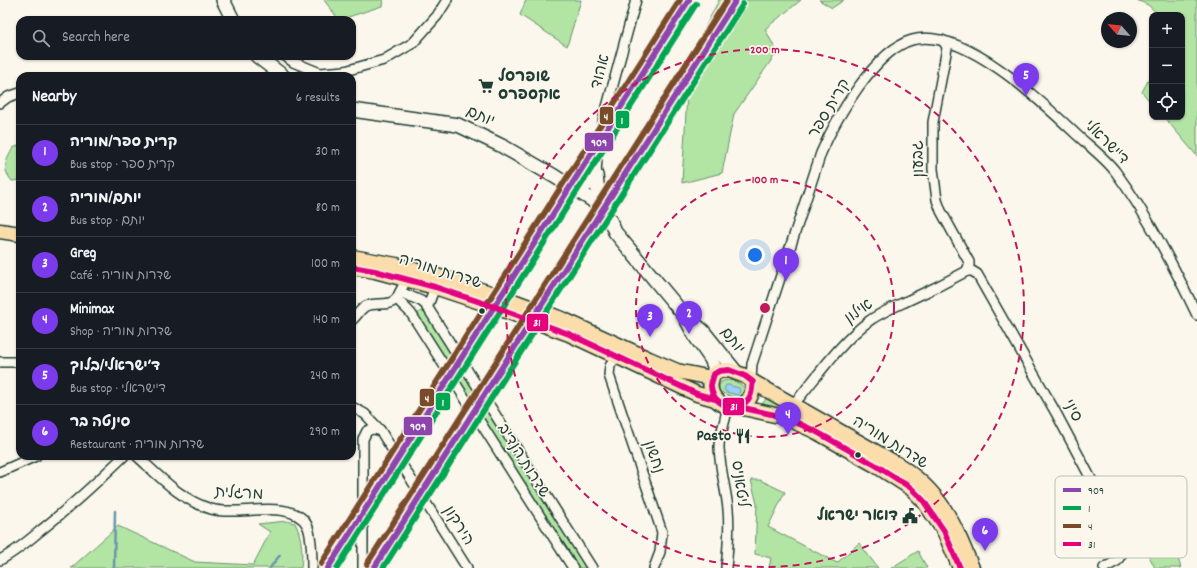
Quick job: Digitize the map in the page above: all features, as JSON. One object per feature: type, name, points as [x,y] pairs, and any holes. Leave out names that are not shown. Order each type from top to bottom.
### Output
[{"type":"main road","points":[[0,231],[16,233]]},
{"type":"main road","points":[[0,241],[16,243]]},
{"type":"main road","name":"שדרות מוריה","points":[[356,258],[381,262],[447,279],[491,293],[562,319],[649,359],[677,370],[713,376]]},
{"type":"main road","name":"שדרות מוריה","points":[[356,268],[375,271],[401,290],[435,287],[569,334],[697,394],[727,404],[774,414],[810,428],[877,466],[911,488],[923,500],[944,531],[960,568]]},
{"type":"main road","points":[[724,370],[736,372],[752,381],[753,391],[750,398],[743,405],[727,404],[711,390],[713,376],[724,370]]},
{"type":"main road","name":"שדרות מוריה","points":[[752,381],[897,464],[919,479],[929,489],[945,510],[959,535],[972,568]]},
{"type":"street","points":[[223,0],[232,16]]},
{"type":"street","points":[[332,72],[345,71],[384,60],[413,43],[438,16],[447,0]]},
{"type":"street","name":"אהוד","points":[[596,175],[598,140],[636,0]]},
{"type":"street","name":"קרית ספר","points":[[752,381],[752,364],[821,153],[835,125],[850,100],[872,70],[894,49],[904,43],[917,39],[934,38],[942,40]]},
{"type":"street","name":"גבעון","points":[[942,40],[947,48],[934,122],[933,170],[941,211],[969,262],[966,270]]},
{"type":"street","name":"ד'ישראלי","points":[[942,40],[970,51],[989,62],[1043,103],[1113,169],[1144,213],[1197,315]]},
{"type":"street","points":[[262,60],[278,72]]},
{"type":"street","points":[[290,60],[318,72]]},
{"type":"street","points":[[0,103],[8,97],[16,94]]},
{"type":"street","name":"יותם","points":[[356,111],[458,125],[502,146],[592,200],[610,220],[615,232],[684,315],[702,331],[736,372]]},
{"type":"street","points":[[580,194],[592,183],[596,175]]},
{"type":"street","points":[[596,175],[600,209]]},
{"type":"street","name":"יותם","points":[[580,194],[586,205],[606,227],[615,232]]},
{"type":"street","name":"אילון","points":[[789,403],[794,402],[799,398],[841,347],[870,320],[887,310],[943,284],[966,270]]},
{"type":"street","name":"סיני","points":[[966,270],[977,274],[1056,413],[1090,476]]},
{"type":"street","points":[[356,316],[366,306],[391,304],[412,274],[423,273]]},
{"type":"street","points":[[427,308],[435,287]]},
{"type":"street","name":"שדרות הנדיב","points":[[401,290],[421,300],[427,308],[592,568]]},
{"type":"street","name":"שדרות הנדיב","points":[[401,290],[412,315],[573,568]]},
{"type":"street","name":"יותם","points":[[684,315],[695,336],[711,359],[714,366],[713,376]]},
{"type":"street","name":"נחשון","points":[[616,356],[610,366],[609,375],[662,532],[660,552],[654,568]]},
{"type":"street","points":[[0,362],[16,362]]},
{"type":"street","name":"ליטאניס","points":[[726,568],[728,511],[721,466],[719,441],[727,411],[727,404]]},
{"type":"street","name":"הירקון","points":[[356,409],[364,414],[380,430],[467,568]]},
{"type":"street","points":[[363,568],[363,439],[367,431],[372,429],[380,430]]},
{"type":"street","points":[[0,472],[27,460]]},
{"type":"street","points":[[0,560],[11,554],[56,518],[93,487],[120,460]]},
{"type":"street","name":"מרגלית","points":[[141,460],[176,492],[212,510],[282,510],[295,514],[308,526],[312,548],[312,568]]},
{"type":"street","name":"סיני","points":[[1104,568],[1118,558]]},
{"type":"green space","points":[[324,0],[383,0],[382,6],[351,16],[336,16]]},
{"type":"green space","points":[[526,0],[581,0],[567,46],[520,15]]},
{"type":"green space","points":[[719,0],[801,0],[765,29],[777,52],[734,114],[722,173],[682,183],[689,58]]},
{"type":"green space","points":[[819,0],[844,0],[832,8]]},
{"type":"green space","points":[[1137,0],[1197,0],[1197,156],[1167,120],[1185,120],[1185,12],[1156,12],[1148,5]]},
{"type":"green space","points":[[1149,79],[1149,100],[1142,92]]},
{"type":"green space","points":[[16,147],[16,180],[12,181],[7,172],[6,164],[13,148]]},
{"type":"green space","points":[[425,309],[588,568],[576,568],[416,314]]},
{"type":"green space","points":[[727,380],[738,383],[745,389],[746,392],[739,400],[719,390],[719,385],[721,382]]},
{"type":"green space","points":[[769,395],[808,417],[806,423],[759,408]]},
{"type":"green space","points":[[751,480],[760,480],[785,492],[768,527],[837,563],[859,543],[878,568],[769,568],[771,558],[755,554],[757,504]]},
{"type":"green space","points":[[287,521],[295,523],[301,539],[301,568],[71,568],[118,526],[195,562],[253,565],[270,532],[258,524]]},
{"type":"green space","points":[[918,551],[927,568],[891,568]]},
{"type":"green space","points":[[1150,558],[1178,558],[1181,568],[1155,568]]},
{"type":"water","points":[[726,385],[739,388],[740,392],[737,395],[726,392],[724,389]]},
{"type":"waterway","points":[[114,568],[115,511]]},
{"type":"waterway","points":[[270,568],[280,555]]},
{"type":"tunnel","points":[[328,568],[689,0]]},
{"type":"tunnel","points":[[374,568],[736,0]]},
{"type":"transit line","name":"4","points":[[321,564],[680,0]]},
{"type":"transit line","name":"909","points":[[328,568],[689,0]]},
{"type":"transit line","name":"4","points":[[367,564],[727,0]]},
{"type":"transit line","name":"909","points":[[374,568],[736,0]]},
{"type":"transit line","name":"1","points":[[337,568],[696,4]]},
{"type":"transit line","name":"1","points":[[383,568],[743,4]]},
{"type":"transit line","name":"31","points":[[356,268],[375,271],[435,287],[498,308],[569,334],[697,394],[715,399]]},
{"type":"transit line","name":"31","points":[[729,370],[745,376],[753,382],[751,394],[747,401],[742,405],[728,406],[716,399],[712,393],[711,384],[714,374],[719,371],[729,370]]},
{"type":"transit line","name":"31","points":[[739,407],[784,417],[815,431],[877,466],[911,488],[923,500],[944,531],[960,568]]},
{"type":"place","name":"שופרסל אקספרס","points":[[486,86]]},
{"type":"place","name":"ד׳ישראלי/בלוך","points":[[1026,96]]},
{"type":"place","name":"קרית ספר/מוריה","points":[[786,281]]},
{"type":"place","name":"יותם/מוריה","points":[[689,334]]},
{"type":"place","name":"Greg","points":[[650,337]]},
{"type":"place","name":"Minimax","points":[[788,435]]},
{"type":"place","name":"Pasto","points":[[743,436]]},
{"type":"place","name":"דואר ישראל","points":[[910,516]]},
{"type":"place","name":"סינטה בר","points":[[985,551]]}]
